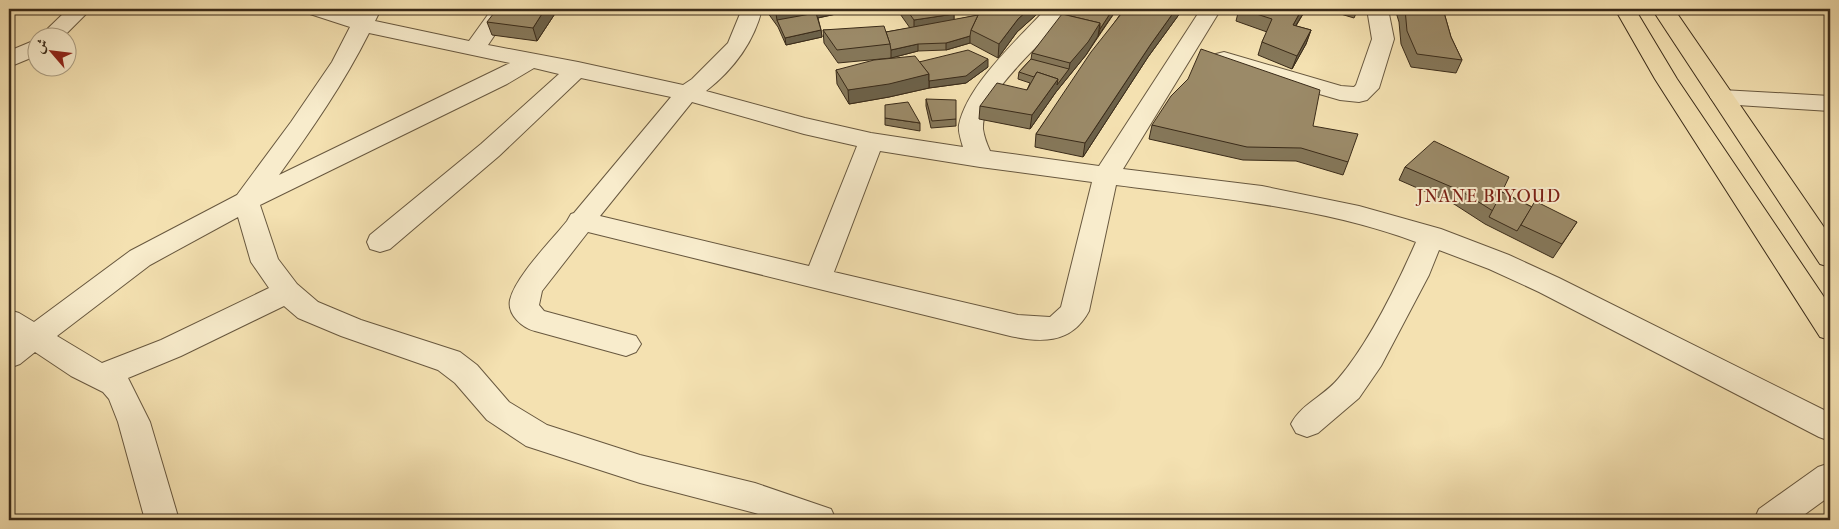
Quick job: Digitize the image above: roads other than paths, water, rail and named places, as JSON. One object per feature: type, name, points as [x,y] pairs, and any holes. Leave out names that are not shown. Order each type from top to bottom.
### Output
[{"type":"main road","points":[[1625,9],[1666,79],[1830,329]]},
{"type":"main road","points":[[1663,9],[1830,257]]},
{"type":"street","points":[[60,28],[80,9]]},
{"type":"street","points":[[318,9],[367,17],[474,50],[578,69],[687,93],[804,126],[871,141],[980,159],[1262,195],[1359,215],[1432,236],[1498,262],[1830,428]]},
{"type":"street","points":[[474,50],[502,9]]},
{"type":"street","points":[[626,344],[535,320],[525,311],[523,301],[530,284],[687,93],[700,84],[737,46],[752,9]]},
{"type":"street","points":[[980,159],[970,127],[975,111],[985,93],[1058,9]]},
{"type":"street","points":[[580,221],[991,321],[1023,327],[1052,329],[1063,324],[1073,314],[1079,296],[1106,175],[1210,9]]},
{"type":"street","points":[[1185,48],[1340,93],[1358,95],[1366,88],[1383,39],[1378,9]]},
{"type":"street","points":[[246,201],[300,128],[338,70],[367,17]]},
{"type":"street","points":[[9,60],[28,51]]},
{"type":"street","points":[[9,356],[21,330],[140,258],[246,201],[490,83],[532,60]]},
{"type":"street","points":[[380,242],[490,150],[578,69]]},
{"type":"street","points":[[1722,97],[1830,104]]},
{"type":"street","points":[[818,279],[871,141]]},
{"type":"street","points":[[246,201],[264,262],[287,292],[308,310],[351,328],[449,360],[466,374],[498,411],[537,436],[640,469],[755,498],[819,520]]},
{"type":"street","points":[[1307,424],[1348,389],[1370,358],[1415,275],[1432,236]]},
{"type":"street","points":[[100,377],[171,348],[287,292]]},
{"type":"street","points":[[21,330],[100,377],[114,383],[121,392],[134,422],[162,520]]},
{"type":"street","points":[[1771,520],[1830,478]]},
{"type":"district","name":"JNANE BIYOUD","points":[[1489,196]]}]
